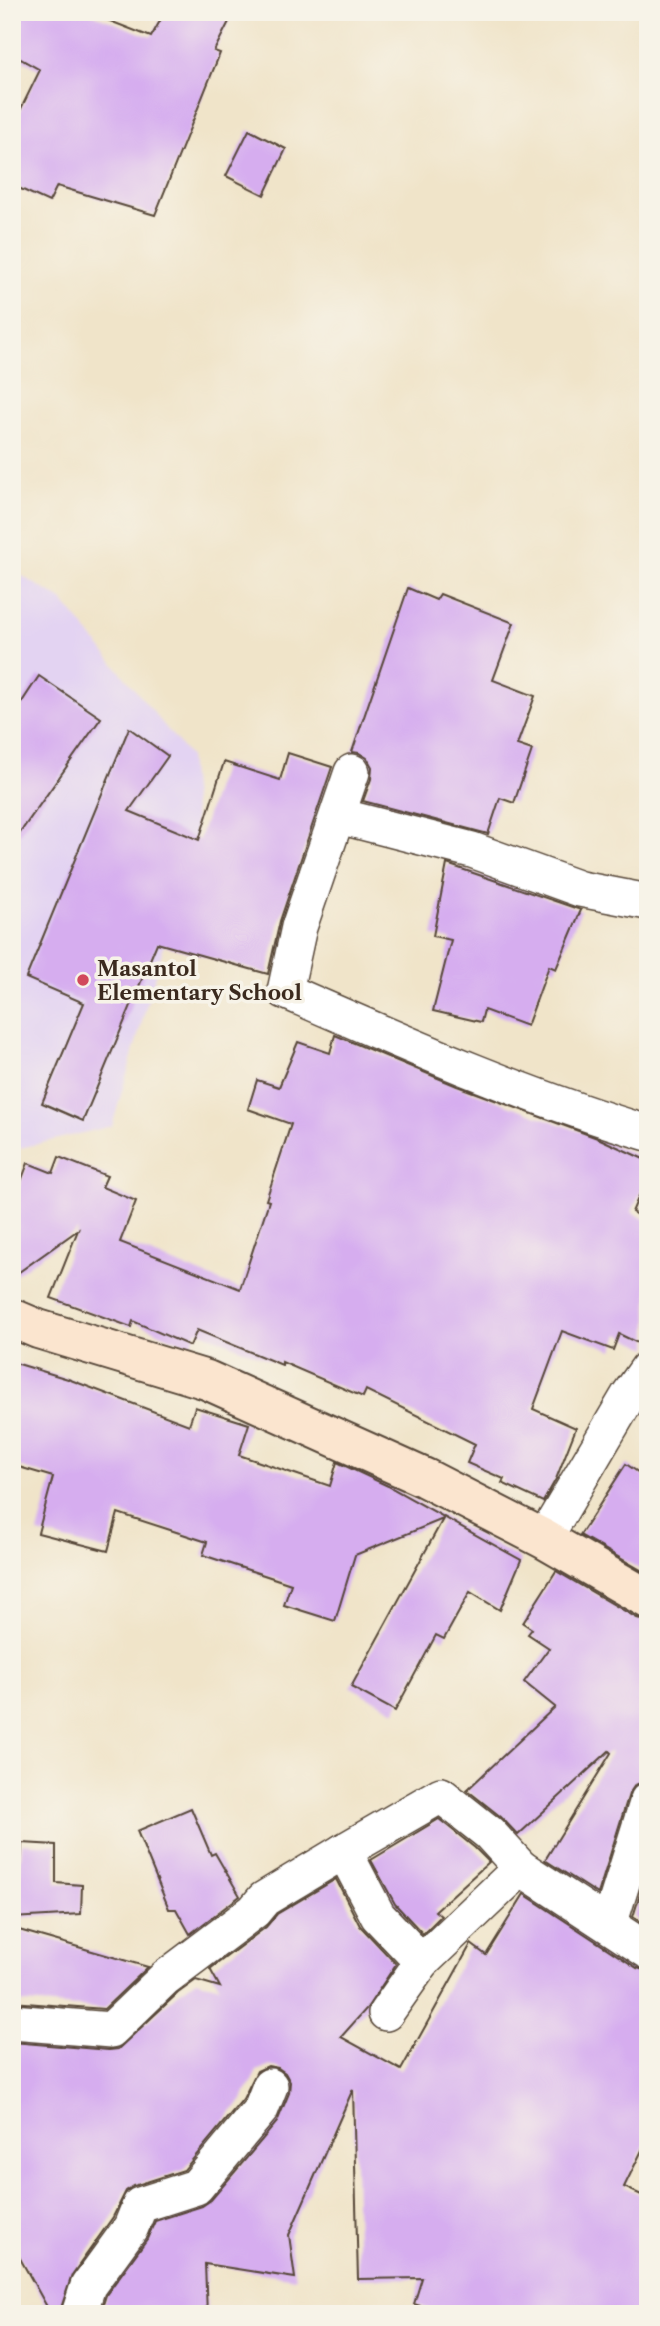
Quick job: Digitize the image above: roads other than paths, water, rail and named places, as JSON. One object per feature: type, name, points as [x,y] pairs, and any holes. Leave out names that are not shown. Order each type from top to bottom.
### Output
[{"type":"main road","points":[[12,1318],[38,1329],[207,1380],[425,1478],[544,1539],[648,1599]]},
{"type":"street","points":[[352,772],[299,927],[285,991],[463,1068],[587,1115],[648,1133]]},
{"type":"street","points":[[339,816],[472,850],[580,889],[648,902]]},
{"type":"street","points":[[544,1539],[629,1395],[648,1368]]},
{"type":"street","points":[[12,2022],[111,2030],[165,1978],[254,1911],[264,1899],[441,1795],[489,1833],[521,1868],[648,1951]]},
{"type":"street","points":[[609,1925],[648,1800]]},
{"type":"street","points":[[344,1851],[378,1916],[422,1962]]},
{"type":"street","points":[[386,2013],[422,1962],[521,1868]]},
{"type":"street","points":[[79,2314],[88,2286],[131,2227],[140,2205],[196,2187],[261,2109],[270,2086]]},
{"type":"place","name":"Masantol Elementary School","points":[[83,980]]}]
